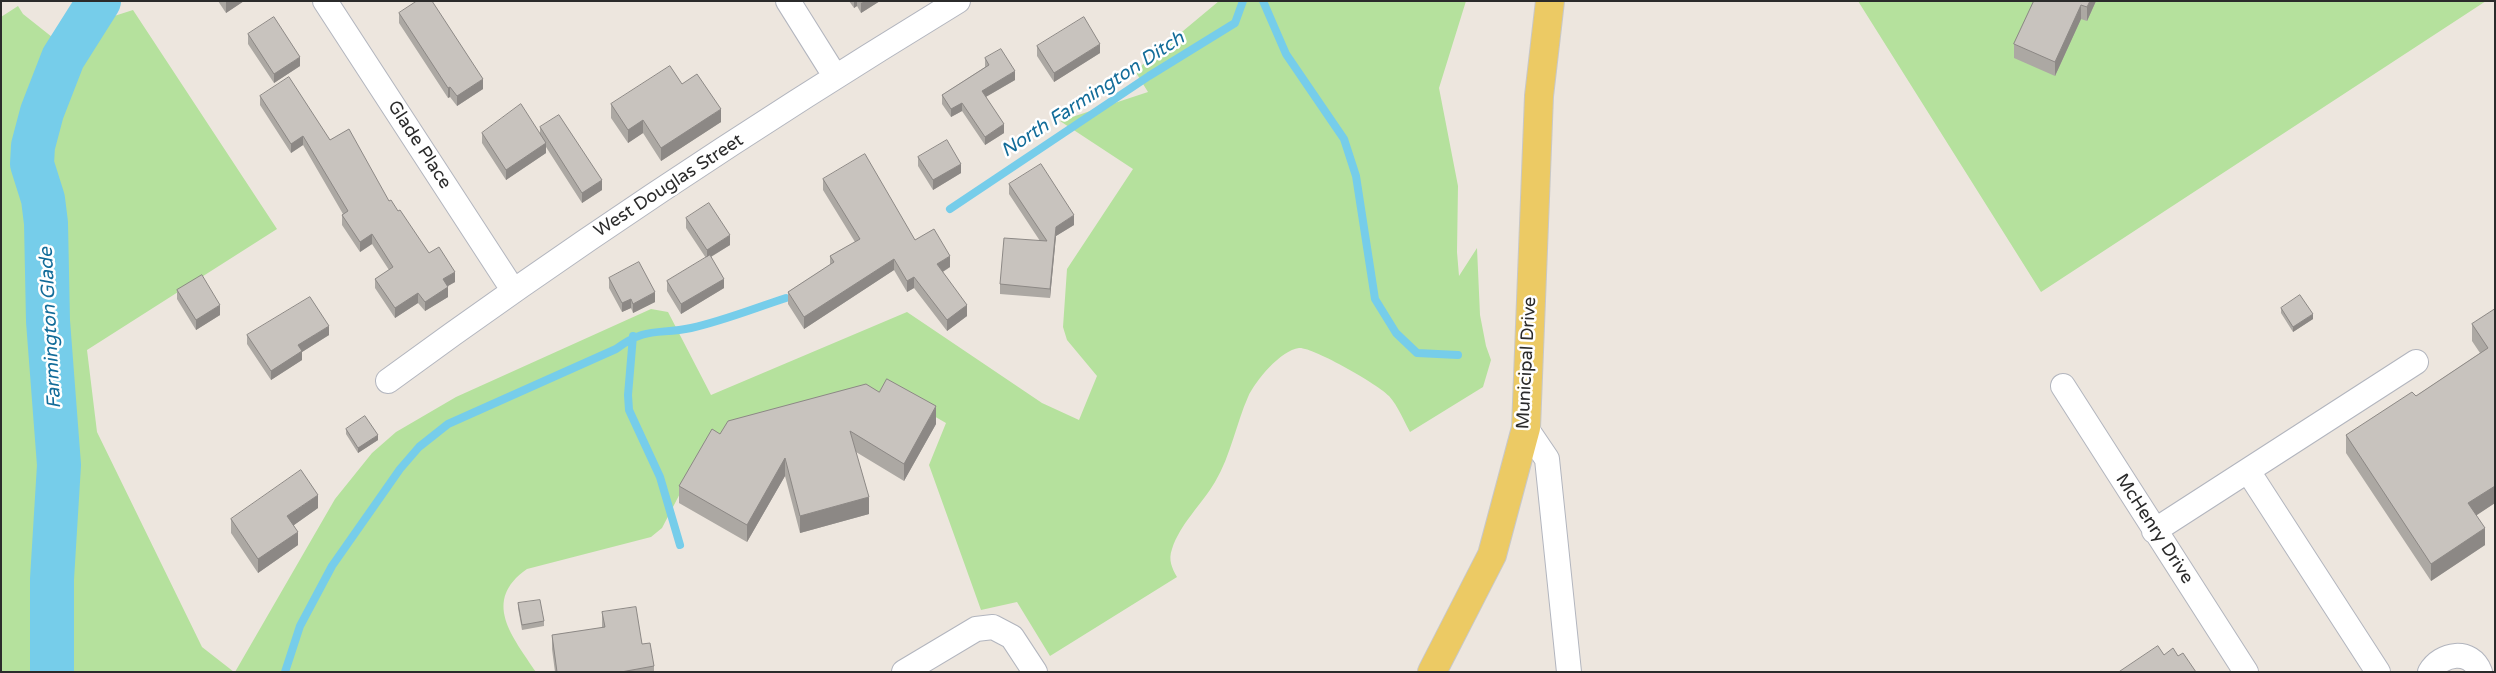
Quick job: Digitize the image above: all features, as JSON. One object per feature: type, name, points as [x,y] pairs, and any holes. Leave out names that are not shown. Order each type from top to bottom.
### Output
[{"type":"main road","name":"Municipal Drive","points":[[1439,668],[1492,555],[1526,428],[1539,96],[1550,1]]},
{"type":"street","name":"Glade Place","points":[[325,1],[512,290]]},
{"type":"street","points":[[788,1],[835,76]]},
{"type":"street","name":"West Douglas Street","points":[[388,381],[512,290],[835,76],[958,1]]},
{"type":"street","points":[[2154,531],[2416,362]]},
{"type":"street","name":"McHenry Drive","points":[[2064,386],[2154,531],[2246,672]]},
{"type":"street","points":[[1526,428],[1548,459],[1569,672]]},
{"type":"street","points":[[2248,471],[2378,672]]},
{"type":"street","points":[[904,672],[976,629],[993,626],[1012,637],[1035,672]]},
{"type":"street","points":[[2430,672],[2434,664],[2445,657],[2457,655],[2469,659],[2480,672]]},
{"type":"green space","points":[[1219,1],[1466,1],[1439,88],[1458,186],[1457,252],[1459,276],[1477,248],[1480,315],[1486,346],[1491,360],[1483,387],[1410,432],[1389,396],[1360,376],[1306,349],[1299,348],[1284,354],[1269,367],[1251,390],[1221,472],[1180,531],[1171,553],[1172,567],[1177,577],[1050,656],[1017,602],[981,610],[929,465],[946,423],[892,392],[709,438],[662,528],[651,537],[527,569],[513,581],[506,594],[504,606],[511,632],[536,672],[235,672],[335,499],[372,453],[396,432],[456,397],[651,309],[668,312],[711,395],[907,312],[1042,403],[1079,420],[1097,376],[1067,340],[1063,327],[1067,269],[1133,169],[1060,121],[1148,92],[1135,71]]},
{"type":"green space","points":[[1858,1],[2486,1],[2041,292]]},
{"type":"green space","points":[[18,6],[23,14],[52,37],[70,31],[64,46],[48,67],[34,97],[18,153],[39,214],[39,286],[55,467],[48,577],[47,672],[1,672],[1,17]]},
{"type":"green space","points":[[133,10],[277,229],[87,350],[97,432],[202,647],[234,672],[55,672],[55,339],[60,240],[45,149],[82,61],[108,18]]},
{"type":"sand","points":[[85,1],[121,1],[108,18],[82,61],[45,149],[60,240],[55,339],[64,465],[55,578],[55,672],[47,672],[48,577],[55,467],[39,286],[39,214],[18,153],[34,97],[48,67],[64,46],[79,9]]},
{"type":"building","points":[[417,1],[432,1],[483,79],[457,96],[450,87],[448,88],[399,13]]},
{"type":"building","points":[[2034,1],[2090,1],[2087,7],[2081,5],[2055,62],[2014,44]]},
{"type":"building","points":[[274,17],[300,57],[274,74],[248,34]]},
{"type":"building","points":[[1084,17],[1100,44],[1054,73],[1037,46]]},
{"type":"building","points":[[1001,49],[1015,71],[982,91],[1004,124],[985,137],[962,103],[951,109],[942,95],[989,65],[985,58]]},
{"type":"building","points":[[670,66],[682,84],[697,74],[721,109],[661,148],[643,120],[628,130],[611,104]]},
{"type":"building","points":[[289,77],[330,140],[349,129],[389,201],[391,200],[398,211],[400,210],[429,253],[439,247],[455,272],[443,279],[448,287],[425,302],[418,293],[395,308],[375,279],[393,267],[372,234],[360,242],[342,215],[348,211],[303,136],[291,144],[260,96]]},
{"type":"building","points":[[521,104],[546,143],[506,170],[482,133]]},
{"type":"building","points":[[559,115],[602,180],[582,193],[540,127]]},
{"type":"building","points":[[947,140],[961,164],[933,180],[918,157]]},
{"type":"building","points":[[865,154],[915,240],[934,229],[950,256],[937,264],[967,305],[947,320],[914,277],[907,281],[894,259],[804,317],[788,292],[834,262],[830,256],[860,239],[823,179]]},
{"type":"building","points":[[1041,164],[1074,215],[1056,227],[1050,289],[1000,284],[1004,238],[1047,241],[1009,184]]},
{"type":"building","points":[[709,203],[730,235],[707,250],[686,218]]},
{"type":"building","points":[[710,255],[724,279],[681,304],[667,281]]},
{"type":"building","points":[[639,262],[655,292],[633,304],[631,299],[622,303],[609,278]]},
{"type":"building","points":[[202,275],[220,305],[196,320],[177,290]]},
{"type":"building","points":[[2300,295],[2313,314],[2293,327],[2281,308]]},
{"type":"building","points":[[310,297],[329,326],[298,345],[302,351],[271,371],[247,335]]},
{"type":"building","points":[[2495,309],[2495,486],[2468,503],[2485,528],[2431,564],[2346,435],[2412,392],[2416,396],[2488,348],[2472,324]]},
{"type":"building","points":[[887,379],[936,406],[904,464],[850,431],[869,497],[800,516],[785,458],[747,525],[679,486],[712,429],[720,434],[728,421],[866,384],[879,392]]},
{"type":"building","points":[[365,416],[378,435],[358,448],[346,429]]},
{"type":"building","points":[[301,470],[318,495],[287,516],[298,532],[258,559],[231,519]]},
{"type":"building","points":[[540,600],[544,621],[522,625],[518,603]]},
{"type":"building","points":[[636,607],[642,644],[650,643],[654,666],[621,672],[557,672],[552,635],[605,627],[602,612]]},
{"type":"building","points":[[2158,646],[2164,655],[2173,648],[2178,656],[2183,653],[2196,672],[2119,672]]},
{"type":"waterway","name":"Farmington Glade","points":[[52,672],[52,579],[59,465],[48,321],[46,223],[43,199],[32,164],[33,146],[42,112],[63,58],[99,1]]},
{"type":"waterway","name":"North Farmington Ditch","points":[[950,209],[1149,76],[1235,23],[1243,1]]},
{"type":"waterway","points":[[1263,1],[1286,54],[1344,139],[1356,176],[1375,299],[1396,333],[1417,353],[1458,355]]},
{"type":"waterway","name":"North Farmington Ditch","points":[[285,672],[300,626],[332,566],[400,469],[419,447],[448,424],[616,349],[636,337],[653,332],[680,330],[703,325],[786,298]]},
{"type":"waterway","points":[[633,336],[628,395],[629,410],[660,477],[680,545]]}]
